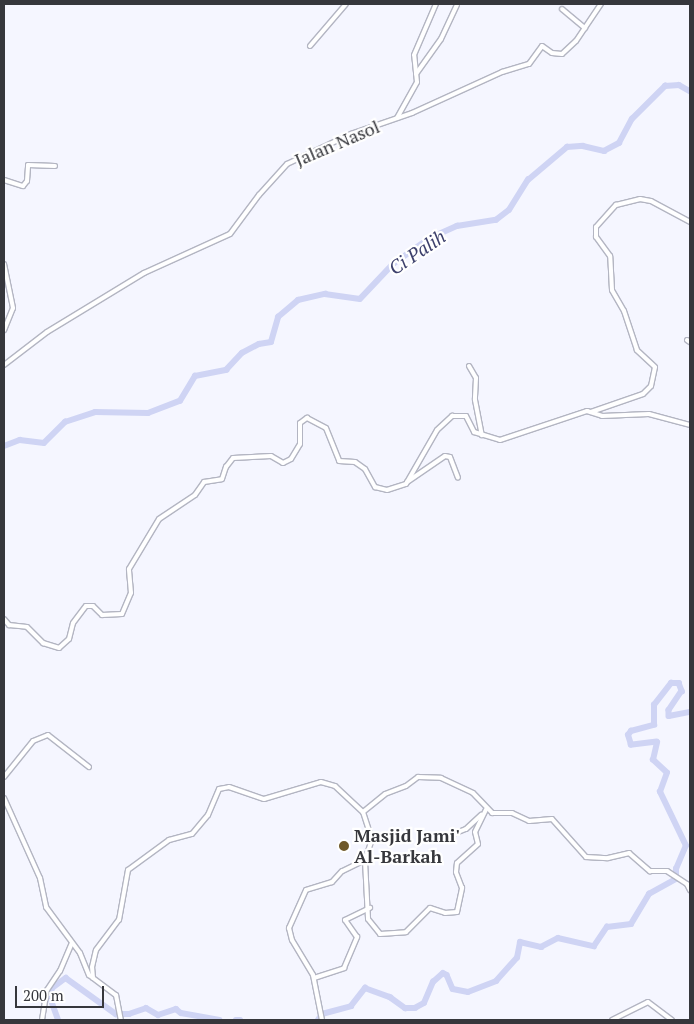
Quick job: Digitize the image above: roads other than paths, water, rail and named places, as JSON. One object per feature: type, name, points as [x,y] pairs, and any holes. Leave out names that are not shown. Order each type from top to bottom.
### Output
[{"type":"street","points":[[310,46],[346,4]]},
{"type":"street","points":[[397,118],[417,82],[414,53],[436,4]]},
{"type":"street","points":[[416,74],[442,39],[457,4]]},
{"type":"street","name":"Jalan Nasol","points":[[4,365],[47,332],[144,273],[230,234],[259,195],[287,164],[351,134],[397,118],[502,72],[529,64],[542,46],[552,53],[562,54],[569,50],[601,4]]},
{"type":"street","points":[[562,9],[585,28]]},
{"type":"street","points":[[4,180],[23,186],[27,181],[28,165],[55,166]]},
{"type":"street","points":[[407,482],[435,432],[450,417],[466,416],[472,430],[482,435],[505,439],[643,394],[651,386],[655,367],[637,350],[624,311],[613,292],[610,256],[596,236],[596,227],[614,207],[640,199],[656,203],[690,222]]},
{"type":"street","points":[[4,264],[13,308],[4,330]]},
{"type":"street","points":[[469,366],[476,378],[475,402],[482,435]]},
{"type":"street","points":[[591,412],[602,416],[649,414],[690,425]]},
{"type":"street","points":[[4,619],[9,625],[27,627],[43,643],[59,648],[69,639],[73,623],[86,606],[93,606],[102,615],[122,614],[131,594],[129,569],[159,519],[195,495],[204,482],[222,479],[226,467],[233,458],[271,456],[282,463],[291,459],[300,444],[300,426],[305,418],[310,418],[324,427],[338,460],[355,462],[365,469],[377,488],[389,490],[407,482],[445,456],[450,457],[458,478]]},
{"type":"street","points":[[4,777],[33,741],[48,735],[89,767]]},
{"type":"street","points":[[363,812],[391,791],[406,786],[419,776],[440,778],[473,793],[482,800],[486,809],[494,814],[512,814],[529,820],[550,819],[586,857],[608,858],[629,854],[650,871],[664,870],[690,890]]},
{"type":"street","points":[[93,978],[92,967],[96,950],[119,920],[128,870],[169,840],[194,832],[208,814],[221,788],[229,787],[265,798],[321,782],[335,786],[363,812],[372,839],[365,861],[365,892],[370,908],[369,920],[382,934],[406,932],[430,908],[445,913],[457,912],[462,888],[456,872],[457,863],[478,843],[475,832],[486,809]]},
{"type":"street","points":[[4,798],[40,878],[46,907],[72,943],[93,978],[116,995],[120,1018]]},
{"type":"street","points":[[436,841],[466,829],[486,809]]},
{"type":"street","points":[[322,1016],[314,978],[289,930],[301,896],[309,888],[332,882],[342,871],[365,861]]},
{"type":"street","points":[[314,978],[344,968],[357,937],[345,920],[370,908]]},
{"type":"street","points":[[42,1020],[47,990],[60,971],[72,943]]},
{"type":"street","points":[[612,1020],[648,1002],[672,1020]]},
{"type":"waterway","name":"Ci Palih","points":[[4,446],[20,440],[44,443],[65,422],[95,412],[148,413],[180,401],[195,376],[226,370],[242,353],[259,344],[271,342],[278,317],[298,300],[325,294],[360,299],[393,264],[430,238],[457,226],[496,220],[509,210],[528,180],[567,147],[583,146],[604,151],[619,143],[632,119],[665,86],[679,85],[690,91]]},
{"type":"waterway","points":[[318,1020],[322,1014],[351,1006],[365,988],[390,997],[405,1008],[415,1008],[424,1003],[433,982],[443,973],[447,975],[453,989],[468,992],[496,981],[517,958],[520,942],[541,947],[558,938],[594,946],[607,927],[631,924],[649,894],[676,879],[676,869],[686,846],[660,792],[667,773],[653,760],[657,742],[631,745],[628,735],[631,731],[654,725],[654,705],[671,683],[679,683],[682,691],[669,710],[669,716],[690,712]]},
{"type":"waterway","points":[[58,1020],[50,998],[52,988],[66,978],[116,1014],[129,1014],[146,1008],[158,1015],[176,1009],[181,1013],[219,1020]]},
{"type":"place","name":"Masjid Jami' Al-Barkah","points":[[344,846]]}]
